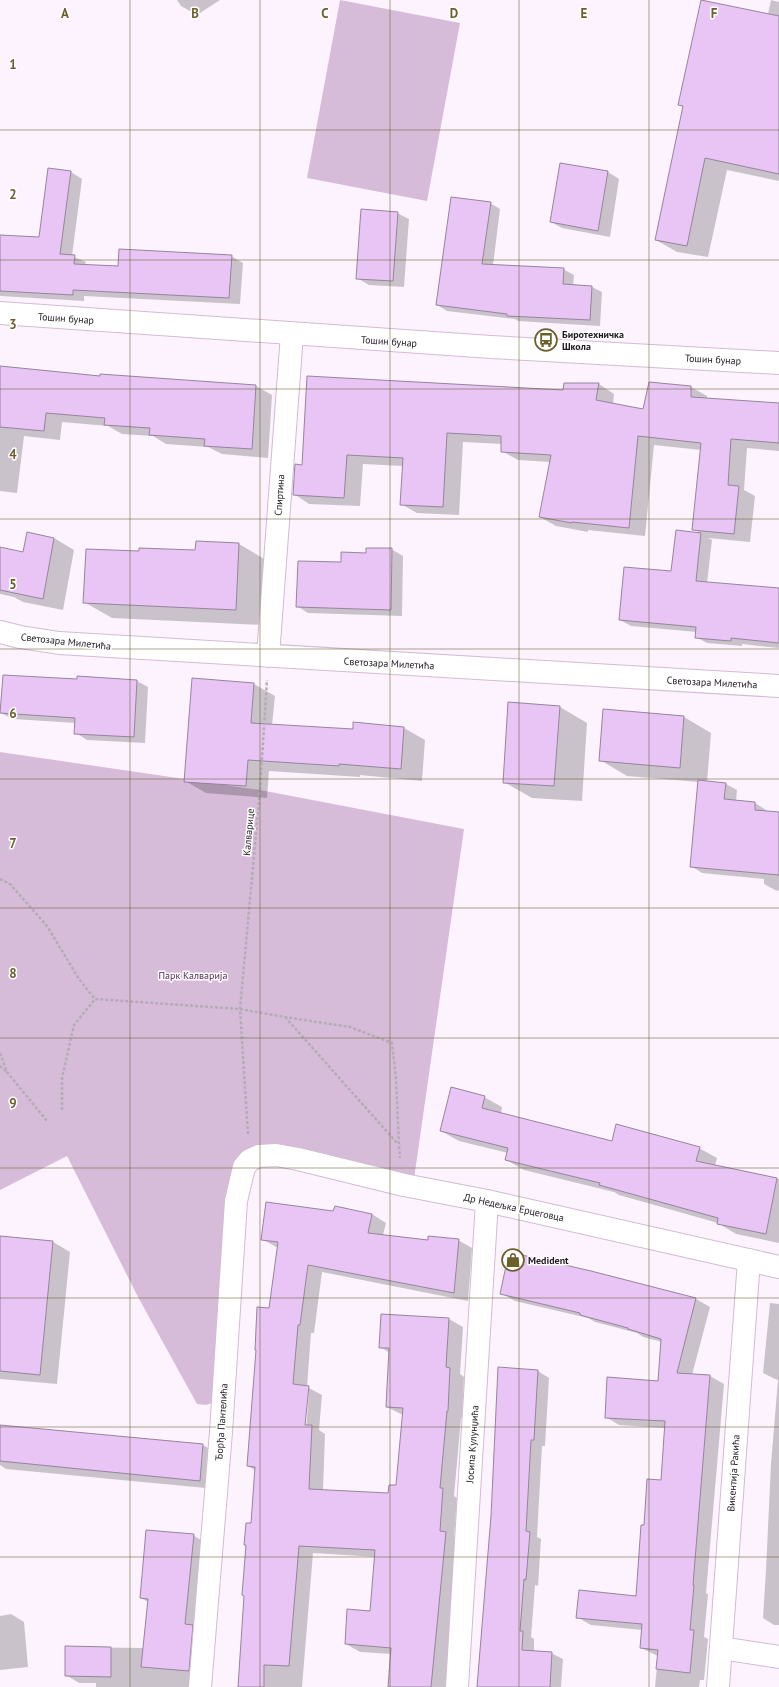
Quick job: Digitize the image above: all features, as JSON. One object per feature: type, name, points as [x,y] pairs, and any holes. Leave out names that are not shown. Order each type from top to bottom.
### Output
[{"type":"street","name":"Тошин бунар","points":[[0,314],[490,347],[779,363]]},
{"type":"street","name":"Спиртина","points":[[268,656],[292,334]]},
{"type":"street","name":"Светозара Милетића","points":[[0,632],[20,637],[59,643],[779,686]]},
{"type":"street","name":"Др Недељка Ерцеговца","points":[[250,1160],[259,1156],[276,1155],[298,1159],[404,1185],[487,1201],[779,1267]]},
{"type":"street","name":"Ђорђа Пантелића","points":[[200,1687],[221,1432],[236,1201],[244,1167],[250,1160]]},
{"type":"street","name":"Јосипа Кулунџића","points":[[457,1687],[487,1201]]},
{"type":"street","name":"Викентија Ракића","points":[[718,1687],[749,1260]]},
{"type":"street","points":[[721,1648],[779,1657]]},
{"type":"path","name":"Калварице","points":[[250,1160],[240,1009],[260,790],[268,656]]},
{"type":"path","points":[[0,879],[10,884],[47,926],[79,978],[95,999],[240,1009],[350,1027],[392,1043],[396,1079],[399,1145],[404,1185]]},
{"type":"path","points":[[62,1110],[62,1078],[74,1025],[95,999]]},
{"type":"path","points":[[284,1017],[399,1145]]},
{"type":"path","points":[[0,1053],[7,1072]]},
{"type":"path","points":[[0,1066],[7,1072],[47,1121]]},
{"type":"green space","points":[[340,0],[460,23],[427,201],[307,178]]},
{"type":"green space","name":"Парк Калварија","points":[[0,752],[260,790],[464,829],[413,1186],[250,1160],[223,1399],[206,1405],[197,1404],[138,1297],[67,1156],[0,1190]]},
{"type":"building","points":[[701,0],[779,16],[779,174],[705,158],[687,246],[655,240],[683,106],[678,105]]},
{"type":"building","points":[[560,163],[608,171],[598,231],[550,222]]},
{"type":"building","points":[[48,168],[71,171],[60,254],[75,255],[74,264],[118,266],[119,249],[232,255],[229,298],[73,290],[73,295],[0,291],[0,235],[39,237]]},
{"type":"building","points":[[451,197],[491,202],[482,264],[564,268],[563,284],[592,286],[590,320],[507,316],[507,314],[436,305]]},
{"type":"building","points":[[361,209],[398,212],[393,281],[356,279]]},
{"type":"building","points":[[0,366],[100,376],[100,374],[256,385],[252,449],[204,446],[205,439],[149,435],[150,428],[104,425],[105,418],[46,413],[44,431],[0,427]]},
{"type":"building","points":[[307,376],[563,390],[564,383],[599,383],[596,400],[643,409],[649,382],[691,386],[691,397],[779,403],[779,443],[731,439],[728,485],[739,486],[734,534],[692,530],[701,443],[638,436],[629,528],[572,523],[539,517],[551,455],[501,452],[501,436],[447,433],[443,507],[400,505],[403,458],[347,455],[344,498],[293,495],[295,464],[302,465]]},
{"type":"building","points":[[676,530],[701,533],[696,581],[779,588],[779,643],[731,638],[731,641],[695,638],[696,627],[619,620],[624,567],[671,571]]},
{"type":"building","points":[[27,532],[54,538],[43,599],[0,590],[0,547],[23,552]]},
{"type":"building","points":[[196,541],[239,543],[236,610],[83,603],[86,549],[139,551],[139,548],[195,550]]},
{"type":"building","points":[[366,548],[392,548],[391,610],[296,607],[298,561],[341,562],[341,552],[366,553]]},
{"type":"building","points":[[3,675],[77,679],[77,676],[137,680],[134,737],[74,734],[75,718],[0,713]]},
{"type":"building","points":[[192,678],[254,683],[251,723],[353,729],[353,722],[404,727],[401,769],[339,764],[339,766],[248,760],[246,786],[184,782]]},
{"type":"building","points":[[508,702],[560,706],[554,786],[503,783]]},
{"type":"building","points":[[603,709],[684,716],[680,768],[599,761]]},
{"type":"building","points":[[698,780],[726,783],[724,799],[755,802],[755,810],[779,812],[779,875],[690,867]]},
{"type":"building","points":[[451,1087],[485,1096],[482,1108],[612,1141],[616,1124],[700,1147],[696,1161],[777,1178],[766,1234],[717,1224],[718,1218],[599,1185],[600,1183],[505,1160],[508,1148],[440,1131]]},
{"type":"building","points":[[266,1202],[333,1211],[335,1206],[372,1214],[368,1233],[428,1240],[428,1236],[459,1239],[454,1293],[308,1265],[300,1325],[298,1325],[293,1384],[309,1386],[305,1425],[312,1425],[309,1489],[388,1493],[389,1485],[396,1485],[403,1408],[386,1407],[389,1348],[379,1348],[381,1314],[449,1318],[446,1367],[450,1368],[448,1411],[440,1488],[443,1488],[440,1531],[446,1532],[431,1687],[388,1687],[391,1648],[345,1644],[347,1609],[370,1611],[375,1550],[299,1546],[289,1666],[264,1665],[264,1687],[238,1687],[244,1596],[242,1595],[246,1545],[244,1545],[246,1523],[251,1523],[255,1467],[247,1466],[256,1350],[257,1307],[269,1308],[278,1242],[261,1240]]},
{"type":"building","points":[[0,1236],[53,1241],[40,1375],[0,1371]]},
{"type":"building","points":[[509,1252],[696,1298],[677,1373],[710,1375],[693,1585],[690,1630],[694,1630],[690,1673],[656,1669],[658,1650],[640,1648],[642,1624],[576,1618],[579,1590],[636,1596],[641,1525],[644,1525],[647,1479],[661,1480],[665,1421],[605,1418],[607,1377],[658,1381],[661,1339],[580,1315],[580,1313],[500,1294]]},
{"type":"building","points":[[498,1367],[538,1370],[534,1440],[531,1440],[526,1531],[530,1532],[526,1580],[524,1579],[520,1631],[523,1631],[522,1650],[552,1652],[550,1687],[477,1687],[491,1516]]},
{"type":"building","points":[[0,1425],[203,1444],[200,1481],[0,1461]]},
{"type":"building","points":[[146,1530],[194,1534],[185,1624],[193,1625],[189,1671],[141,1667],[148,1599],[140,1598]]},
{"type":"building","points":[[65,1646],[111,1647],[111,1677],[65,1676]]},
{"type":"place","name":"Биротехничка Школа","points":[[546,340]]},
{"type":"place","name":"Medident","points":[[513,1260]]}]
